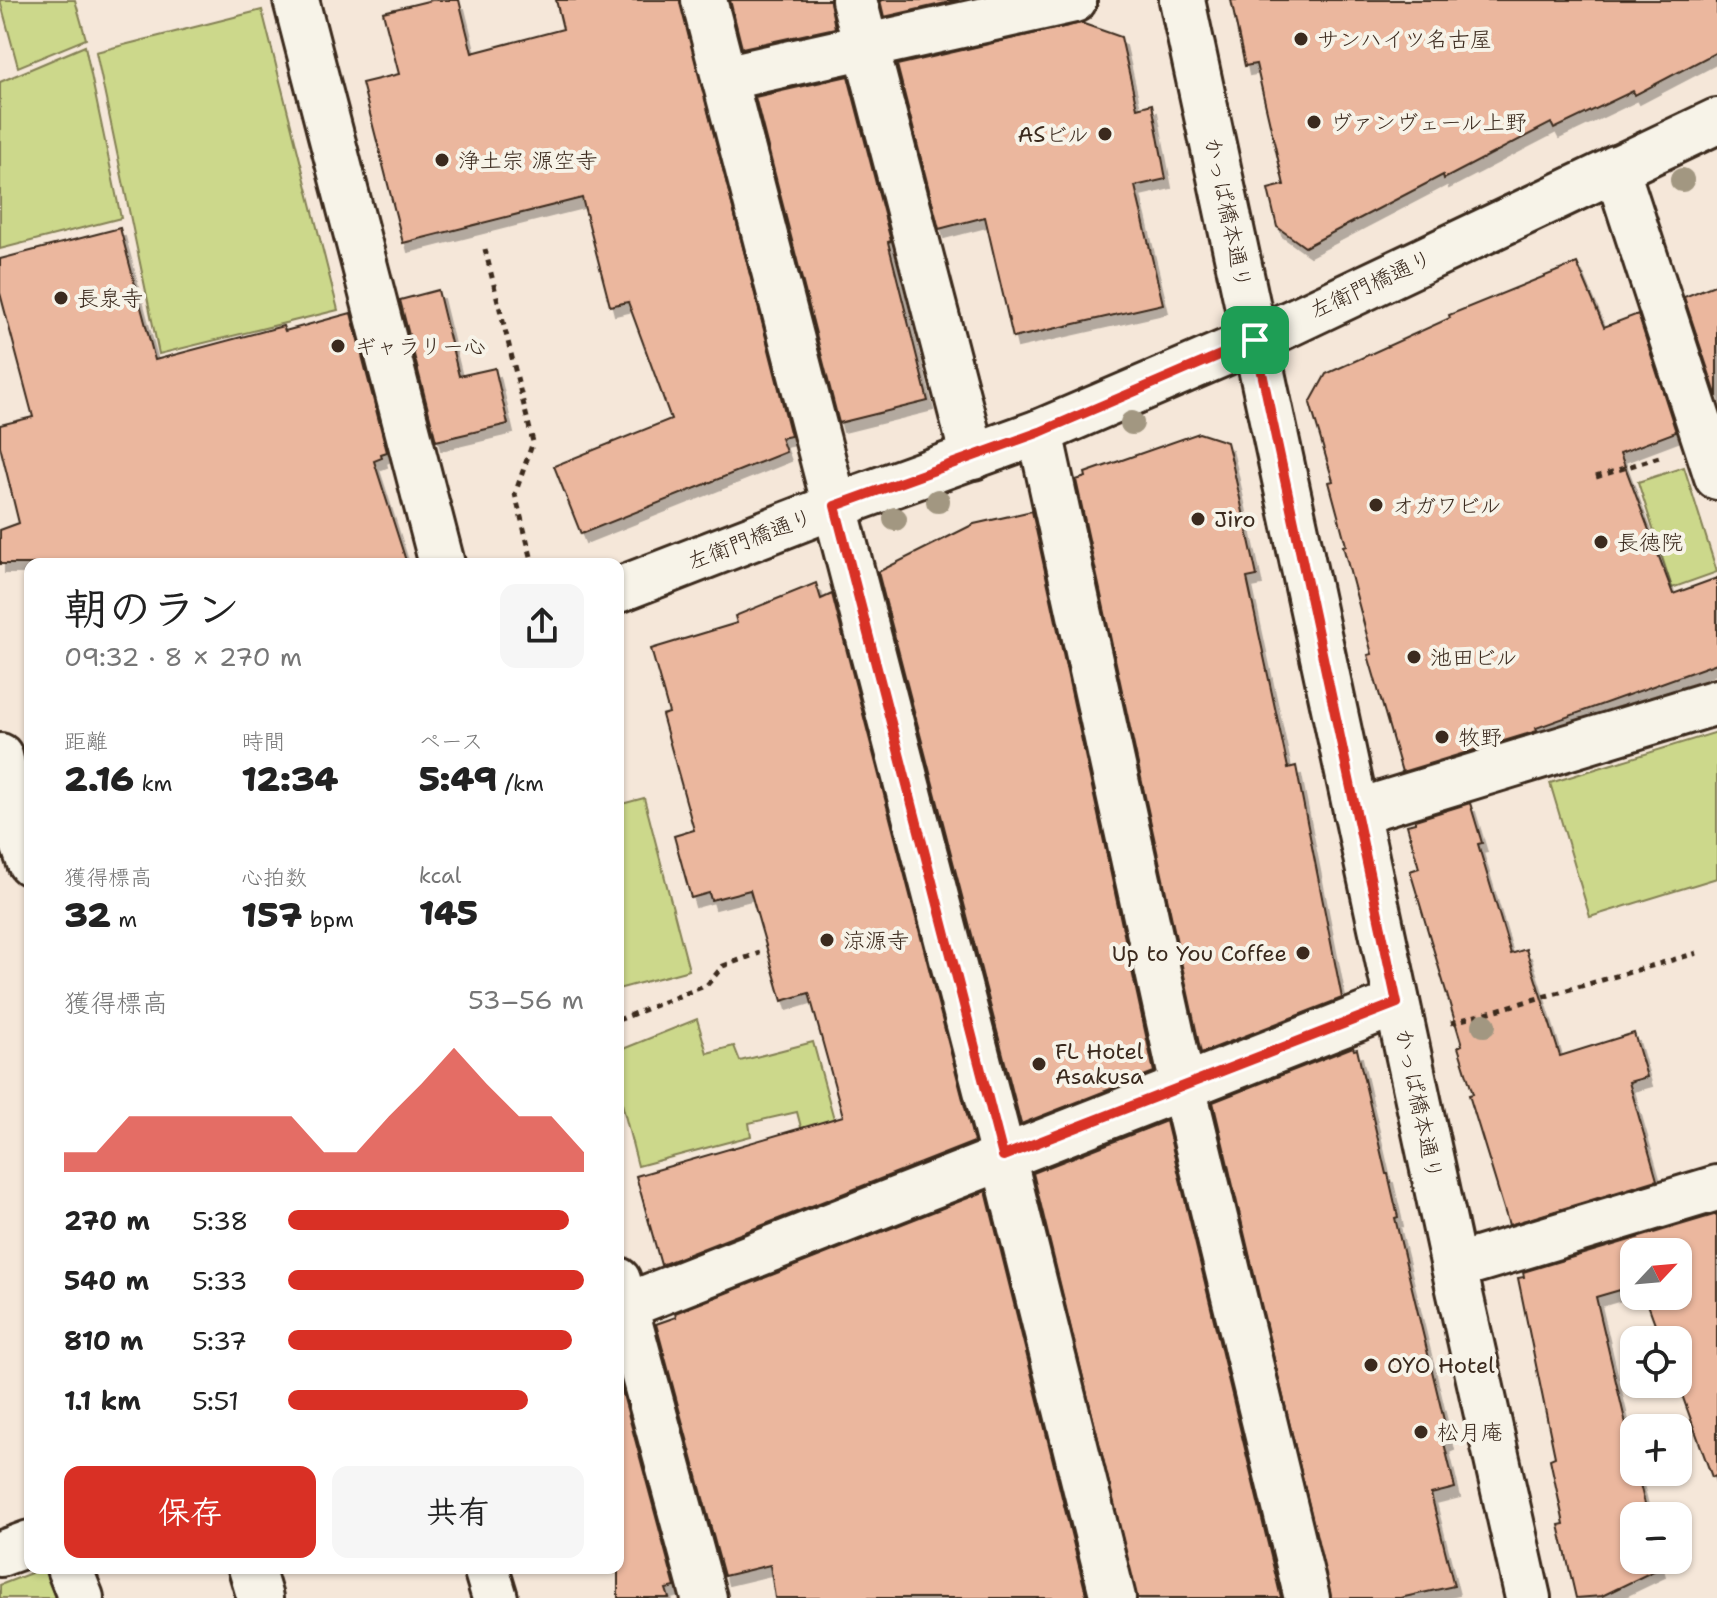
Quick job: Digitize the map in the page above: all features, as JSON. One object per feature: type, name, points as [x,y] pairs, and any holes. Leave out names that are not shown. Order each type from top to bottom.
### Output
[{"type":"street","points":[[296,0],[440,558]]},
{"type":"street","points":[[704,0],[1003,1156],[1113,1598]]},
{"type":"street","points":[[854,0],[973,457]]},
{"type":"street","points":[[724,78],[1074,0]]},
{"type":"street","name":"かっぱ橋本通り","points":[[1182,0],[1528,1598]]},
{"type":"street","name":"左衛門橋通り","points":[[624,588],[835,506],[1040,432],[1255,340],[1717,121]]},
{"type":"street","points":[[1616,168],[1712,460]]},
{"type":"street","points":[[1040,432],[1183,1086],[1307,1598]]},
{"type":"street","points":[[1356,812],[1717,702]]},
{"type":"street","points":[[0,756],[24,846]]},
{"type":"street","points":[[624,1297],[1003,1156],[1397,1003]]},
{"type":"street","points":[[1454,1267],[1717,1188]]},
{"type":"street","points":[[624,1312],[704,1598]]},
{"type":"street","points":[[0,1554],[24,1545]]},
{"type":"street","points":[[71,1574],[81,1598]]},
{"type":"street","points":[[253,1574],[260,1598]]},
{"type":"street","points":[[488,1574],[495,1598]]},
{"type":"path","points":[[485,249],[533,442],[515,494],[531,558]]},
{"type":"path","points":[[1596,477],[1712,460]]},
{"type":"path","points":[[624,1018],[707,985],[723,966],[760,953]]},
{"type":"path","points":[[1440,1026],[1697,953]]},
{"type":"green space","points":[[0,0],[75,0],[86,39],[18,67]]},
{"type":"green space","points":[[262,10],[338,310],[159,354],[96,52]]},
{"type":"green space","points":[[85,46],[121,218],[0,249],[0,82]]},
{"type":"green space","points":[[1684,467],[1717,572],[1672,588],[1638,482]]},
{"type":"green space","points":[[1717,732],[1717,878],[1590,917],[1550,783]]},
{"type":"green space","points":[[644,798],[689,970],[624,987],[624,803]]},
{"type":"green space","points":[[697,1019],[707,1053],[734,1046],[740,1061],[813,1042],[840,1141],[807,1150],[797,1112],[749,1123],[751,1136],[638,1166],[624,1111],[624,1049]]},
{"type":"green space","points":[[28,1574],[46,1574],[55,1598],[0,1598],[0,1585]]},
{"type":"building","points":[[432,0],[459,0],[472,53],[563,29],[556,0],[680,0],[791,436],[781,438],[786,452],[581,534],[554,466],[671,419],[628,302],[610,306],[582,198],[403,243],[362,83],[399,74],[383,12]]},
{"type":"building","points":[[730,0],[830,0],[835,28],[742,48]]},
{"type":"building","points":[[880,0],[959,0],[884,17]]},
{"type":"building","points":[[1231,0],[1717,0],[1717,52],[1635,95],[1633,91],[1554,129],[1551,123],[1305,247],[1277,227],[1268,189],[1284,185],[1256,64],[1245,66]]},
{"type":"building","points":[[1081,23],[1121,37],[1137,108],[1152,104],[1166,179],[1135,186],[1163,304],[1013,338],[985,217],[939,229],[897,65]]},
{"type":"building","points":[[848,76],[928,401],[839,423],[755,97]]},
{"type":"building","points":[[120,228],[155,360],[283,326],[285,331],[351,313],[387,452],[374,461],[405,558],[24,558],[24,564],[0,564],[0,530],[19,523],[0,446],[0,425],[33,417],[0,293],[0,259]]},
{"type":"building","points":[[1577,263],[1604,327],[1638,314],[1676,432],[1620,453],[1673,594],[1717,578],[1717,663],[1536,728],[1537,731],[1402,772],[1368,655],[1372,654],[1329,482],[1333,481],[1310,403],[1326,374],[1450,318],[1449,315]]},
{"type":"building","points":[[1717,284],[1717,397],[1684,297]]},
{"type":"building","points":[[438,290],[459,376],[495,368],[508,424],[436,441],[400,300]]},
{"type":"building","points":[[1199,433],[1227,442],[1257,576],[1247,578],[1288,768],[1296,766],[1342,998],[1201,1053],[1076,480],[1086,477],[1085,473]]},
{"type":"building","points":[[1032,511],[1154,1072],[1021,1124],[878,572],[974,524]]},
{"type":"building","points":[[816,583],[821,599],[832,594],[974,1142],[661,1265],[636,1176],[843,1116],[809,993],[782,1001],[750,890],[711,900],[709,893],[691,898],[674,836],[694,830],[662,715],[669,713],[651,649],[737,623],[735,616]]},
{"type":"building","points":[[1470,803],[1482,843],[1478,844],[1511,954],[1526,949],[1560,1056],[1634,1033],[1647,1077],[1629,1082],[1657,1180],[1509,1225],[1469,1095],[1473,1094],[1458,1047],[1462,1045],[1410,871],[1419,868],[1407,825]]},
{"type":"building","points":[[1353,1047],[1357,1049],[1398,1217],[1395,1218],[1449,1441],[1444,1443],[1455,1488],[1431,1494],[1454,1586],[1400,1598],[1331,1598],[1213,1102]]},
{"type":"building","points":[[1166,1121],[1281,1598],[1137,1598],[1033,1173]]},
{"type":"building","points":[[986,1191],[1087,1598],[775,1598],[770,1565],[724,1576],[656,1324],[676,1317],[675,1313]]},
{"type":"building","points":[[1717,1214],[1717,1476],[1712,1477],[1692,1422],[1692,1414],[1689,1414],[1683,1398],[1692,1398],[1692,1326],[1656,1326],[1650,1310],[1692,1310],[1692,1238],[1637,1238]]},
{"type":"building","points":[[1620,1243],[1620,1290],[1596,1297],[1624,1414],[1620,1414],[1620,1486],[1640,1486],[1644,1502],[1620,1502],[1620,1574],[1648,1574],[1602,1596],[1576,1598],[1559,1525],[1564,1524],[1550,1459],[1555,1457],[1518,1278],[1524,1277],[1523,1272]]},
{"type":"building","points":[[624,1398],[675,1587],[666,1589],[669,1598],[618,1598],[618,1574],[624,1574]]},
{"type":"place","name":"サンハイツ名古屋","points":[[1301,39]]},
{"type":"place","name":"ヴァンヴェール上野","points":[[1314,122]]},
{"type":"place","name":"ASビル","points":[[1105,134]]},
{"type":"place","name":"浄土宗 源空寺","points":[[442,160]]},
{"type":"place","name":"長泉寺","points":[[61,298]]},
{"type":"place","name":"ギャラリー心","points":[[338,346]]},
{"type":"place","name":"オガワビル","points":[[1376,505]]},
{"type":"place","name":"Jiro","points":[[1198,519]]},
{"type":"place","name":"長徳院","points":[[1601,542]]},
{"type":"place","name":"池田ビル","points":[[1414,657]]},
{"type":"place","name":"牧野","points":[[1442,737]]},
{"type":"place","name":"涼源寺","points":[[827,940]]},
{"type":"place","name":"Up to You Coffee","points":[[1303,953]]},
{"type":"place","name":"FL Hotel Asakusa","points":[[1039,1064]]},
{"type":"place","name":"OYO Hotel","points":[[1371,1365]]},
{"type":"place","name":"松月庵","points":[[1421,1432]]},
{"type":"route","points":[[1255,340],[1397,1003],[1003,1156],[835,506],[1040,432],[1255,340]]}]
